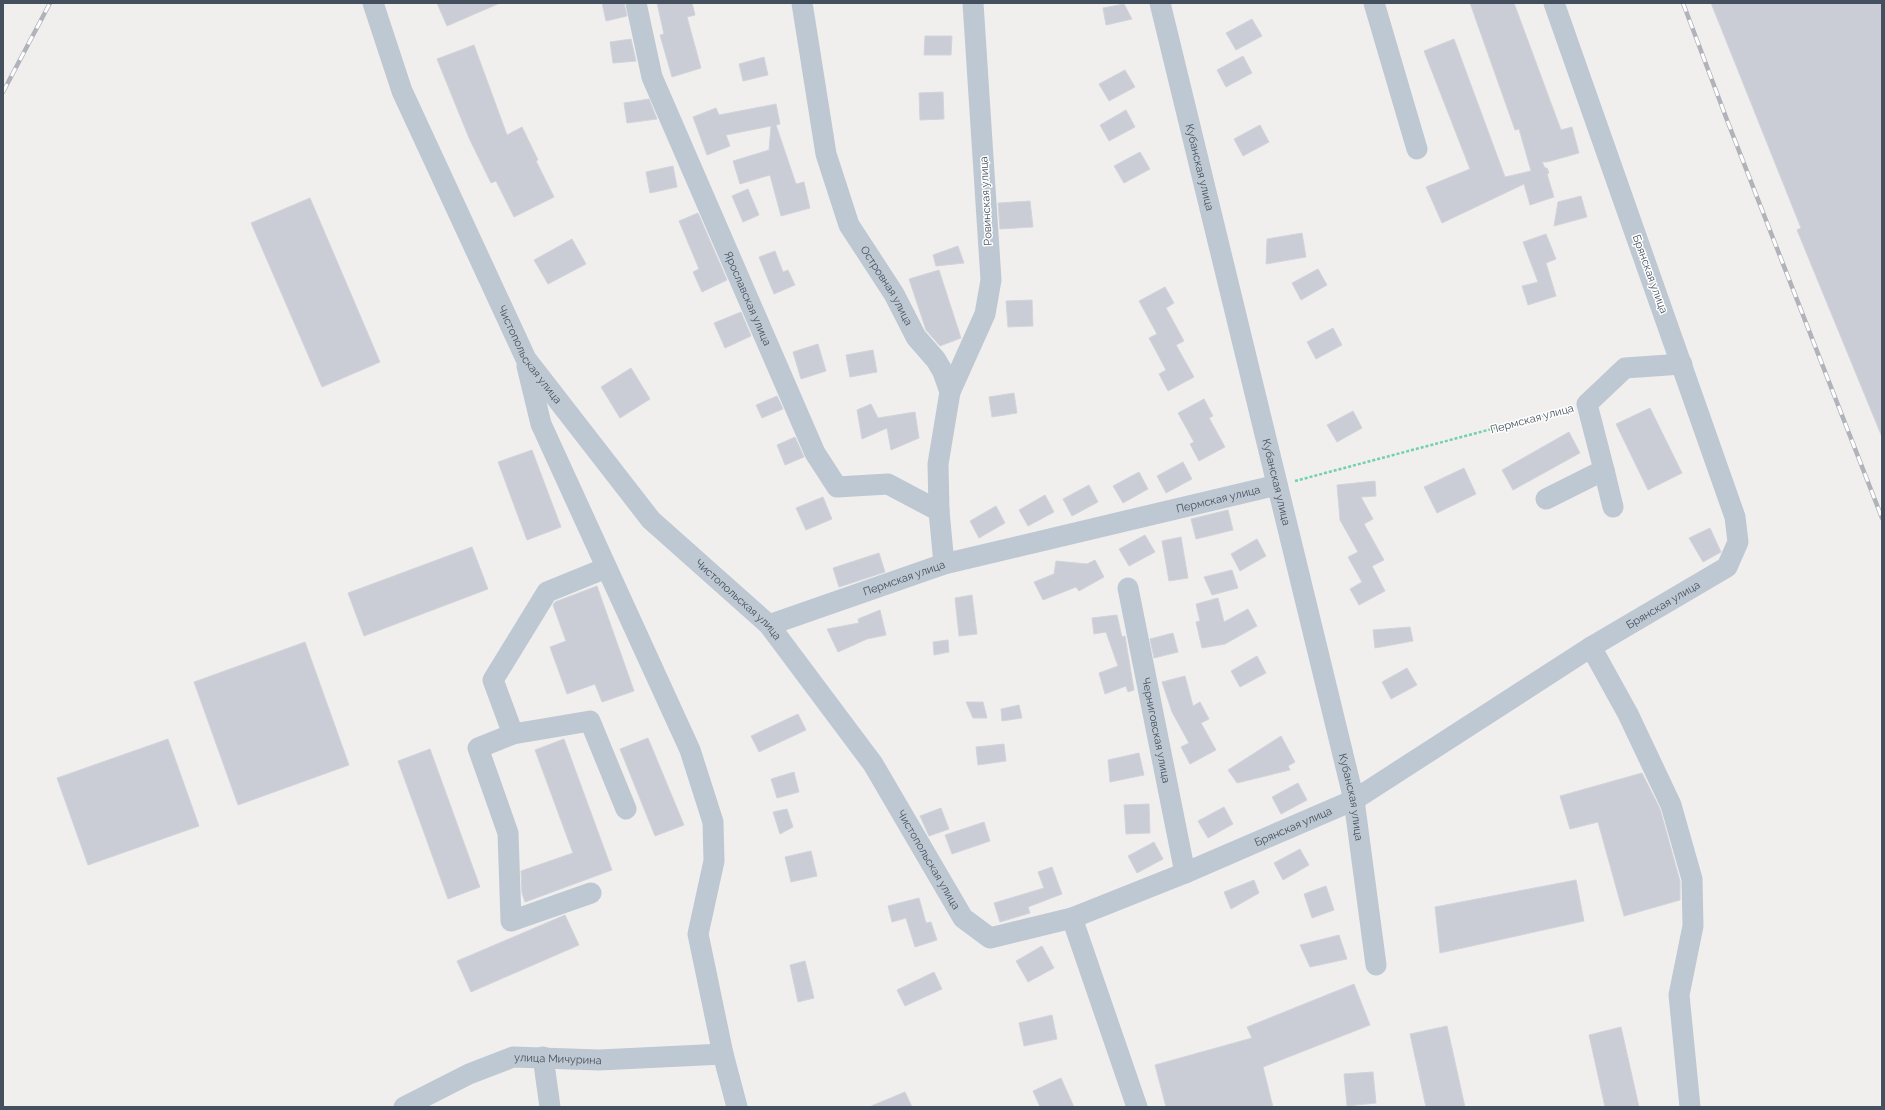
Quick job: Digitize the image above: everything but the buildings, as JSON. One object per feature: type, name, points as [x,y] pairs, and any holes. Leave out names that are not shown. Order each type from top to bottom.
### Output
[{"type":"street","name":"Чистопольская улица","points":[[372,3],[402,91],[526,359],[651,520],[769,625],[874,764],[963,918],[990,938],[1072,918]]},
{"type":"street","name":"Ярославская улица","points":[[636,3],[652,77],[815,453],[837,487],[888,484],[938,512]]},
{"type":"street","name":"Островная улица","points":[[802,3],[815,95],[826,154],[850,226],[894,294],[916,337],[936,360],[944,372],[950,392],[938,464],[938,512],[944,564]]},
{"type":"street","name":"Ровинская улица","points":[[950,392],[985,314],[991,280],[973,3]]},
{"type":"street","name":"Кубанская улица","points":[[1160,3],[1354,800],[1376,965]]},
{"type":"street","points":[[1374,3],[1417,149]]},
{"type":"street","name":"Брянская улица","points":[[1072,918],[1185,873],[1354,800],[1591,646],[1727,566],[1738,542],[1735,516],[1554,3]]},
{"type":"street","points":[[526,359],[541,424],[690,750],[713,822],[714,861],[698,934],[722,1054],[737,1107]]},
{"type":"street","name":"Пермская улица","points":[[1587,404],[1625,368],[1682,364]]},
{"type":"street","points":[[1587,404],[1613,507]]},
{"type":"street","points":[[1546,499],[1604,470]]},
{"type":"street","name":"Пермская улица","points":[[769,625],[944,564],[1277,485]]},
{"type":"street","points":[[513,734],[493,680],[547,592],[606,568]]},
{"type":"street","name":"Черниговская улица","points":[[1128,588],[1185,873]]},
{"type":"street","points":[[1591,646],[1628,714],[1671,805],[1692,880],[1693,926],[1679,995],[1690,1107]]},
{"type":"street","points":[[591,893],[511,921],[508,833],[478,748],[513,734],[590,721],[626,809]]},
{"type":"street","points":[[1072,918],[1137,1107]]},
{"type":"street","name":"улица Мичурина","points":[[404,1107],[469,1074],[513,1057],[599,1060],[722,1054]]},
{"type":"street","points":[[543,1057],[550,1107]]},
{"type":"path","name":"Пермская улица","points":[[1277,485],[1587,404]]},
{"type":"railway","points":[[3,92],[50,3]]},
{"type":"railway","points":[[1683,3],[1882,518]]}]
